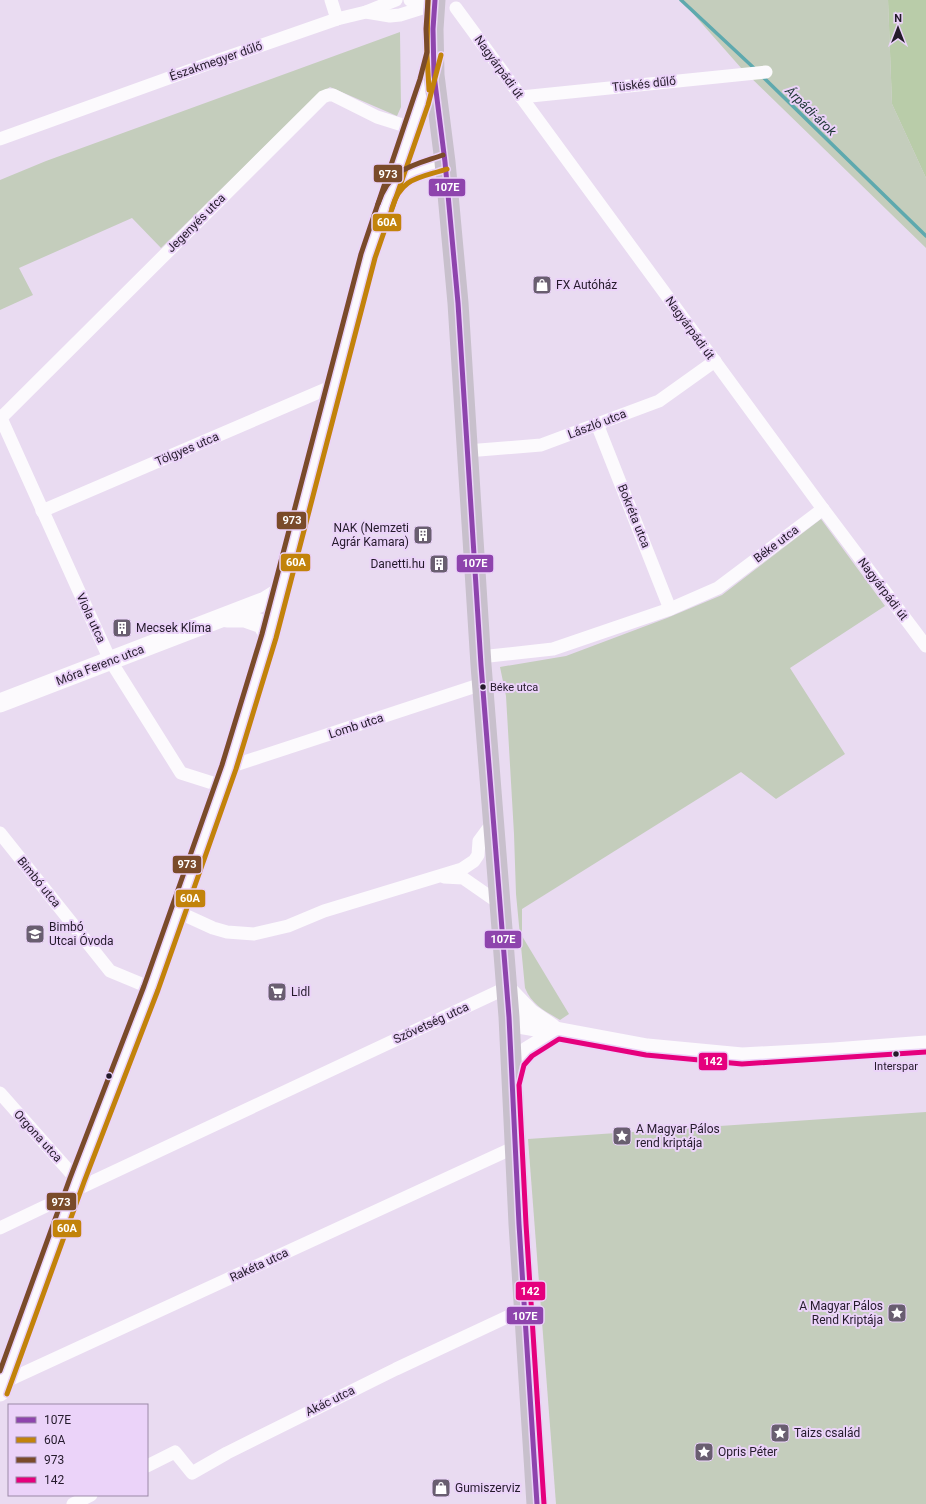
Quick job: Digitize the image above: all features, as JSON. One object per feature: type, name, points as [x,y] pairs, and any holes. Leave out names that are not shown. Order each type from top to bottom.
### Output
[{"type":"main road","points":[[442,3],[433,29],[434,75],[445,162],[458,303],[480,657],[509,1025],[524,1309],[537,1504]]},
{"type":"street","points":[[331,0],[337,19]]},
{"type":"street","points":[[366,12],[396,0]]},
{"type":"street","points":[[410,0],[442,3]]},
{"type":"street","name":"Északmegyer dűlő","points":[[0,139],[337,19],[366,12],[390,16],[400,15],[442,3]]},
{"type":"street","name":"Nagyárpádi út","points":[[442,3],[521,97],[823,509],[926,646]]},
{"type":"street","points":[[1,1385],[75,1185],[151,988],[229,767],[269,636],[332,386],[368,256],[412,128],[434,53]]},
{"type":"street","name":"Tüskés dűlő","points":[[521,97],[760,73]]},
{"type":"street","name":"Jegenyés utca","points":[[0,417],[323,97],[333,95],[377,117],[412,128]]},
{"type":"street","points":[[385,204],[393,187],[399,180],[410,174],[445,162]]},
{"type":"street","name":"László utca","points":[[467,450],[541,445],[659,400],[715,362]]},
{"type":"street","name":"Tölgyes utca","points":[[42,511],[332,386]]},
{"type":"street","name":"Viola utca","points":[[0,417],[110,660],[181,773],[222,786]]},
{"type":"street","name":"Bokréta utca","points":[[597,424],[670,609]]},
{"type":"street","name":"Béke utca","points":[[480,657],[553,649],[670,609],[718,588],[823,509]]},
{"type":"street","name":"Móra Ferenc utca","points":[[0,703],[265,602],[281,591]]},
{"type":"street","name":"Móra Ferenc utca","points":[[222,618],[246,618],[262,624],[269,636]]},
{"type":"street","name":"Lomb utca","points":[[229,767],[482,684]]},
{"type":"street","points":[[178,912],[213,928],[227,932],[254,934],[288,926],[324,911],[462,869],[471,864],[478,856],[479,841],[493,822]]},
{"type":"street","name":"Bimbó utca","points":[[0,833],[110,971],[151,988]]},
{"type":"street","points":[[418,882],[439,878],[463,878],[499,904]]},
{"type":"street","points":[[506,988],[530,1013],[558,1032]]},
{"type":"street","name":"Szövetség utca","points":[[75,1185],[506,988]]},
{"type":"street","points":[[509,1025],[517,1024],[647,1048],[742,1057],[840,1052],[926,1045]]},
{"type":"street","points":[[512,1084],[518,1062],[527,1051],[558,1032]]},
{"type":"street","name":"Orgona utca","points":[[0,1092],[75,1185]]},
{"type":"street","name":"Rakéta utca","points":[[1,1385],[515,1147]]},
{"type":"street","points":[[0,1228],[46,1206]]},
{"type":"street","name":"Akác utca","points":[[148,1466],[175,1452],[192,1473],[227,1452],[389,1372],[524,1309]]},
{"type":"street","points":[[73,1504],[89,1496]]},
{"type":"green space","points":[[681,0],[888,0],[892,104],[926,178],[926,248],[742,69]]},
{"type":"green space","points":[[888,0],[926,0],[926,178],[892,104]]},
{"type":"green space","points":[[400,32],[401,107],[397,116],[330,87],[311,101],[161,248],[132,218],[19,268],[33,295],[0,310],[0,180],[46,161]]},
{"type":"green space","points":[[821,519],[885,606],[790,668],[845,754],[776,799],[741,772],[522,909],[522,936],[569,1014],[560,1020],[535,1003],[525,988],[516,894],[506,696],[500,667],[566,656],[667,618],[722,595]]},
{"type":"green space","points":[[926,1112],[926,1504],[556,1504],[528,1139]]},
{"type":"waterway","name":"Árpádi-árok","points":[[681,0],[755,69]]},
{"type":"waterway","name":"Árpádi-árok","points":[[762,76],[926,236]]},
{"type":"transit line","name":"60A","points":[[428,0],[427,56],[429,90]]},
{"type":"transit line","name":"973","points":[[0,1371],[70,1178],[144,986],[222,765],[262,634],[361,254],[420,79],[427,52],[426,29],[428,0]]},
{"type":"transit line","name":"107E","points":[[435,0],[433,29],[434,75],[445,162],[458,303],[481,665],[509,1017],[519,1224],[537,1504]]},
{"type":"transit line","name":"60A","points":[[7,1394],[84,1182],[158,990],[236,769],[276,638],[375,258],[428,105],[441,55]]},
{"type":"transit line","name":"973","points":[[378,204],[383,192],[395,176],[403,170],[421,162],[443,155]]},
{"type":"transit line","name":"60A","points":[[392,208],[396,198],[406,184],[420,177],[447,169]]},
{"type":"transit line","name":"142","points":[[544,1504],[526,1224],[519,1085],[524,1065],[532,1056],[559,1039],[646,1055],[742,1064],[926,1052]]},
{"type":"place","name":"FX Autóház","points":[[542,285]]},
{"type":"place","name":"NAK (Nemzeti Agrár Kamara)","points":[[423,535]]},
{"type":"place","name":"Danetti.hu","points":[[439,564]]},
{"type":"place","name":"Mecsek Klíma","points":[[122,628]]},
{"type":"place","name":"Béke utca","points":[[483,687]]},
{"type":"place","name":"Bimbó Utcai Óvoda","points":[[35,934]]},
{"type":"place","name":"Lidl","points":[[277,992]]},
{"type":"place","name":"Interspar","points":[[896,1054]]},
{"type":"place","name":"A Magyar Pálos rend kriptája","points":[[622,1136]]},
{"type":"place","name":"A Magyar Pálos Rend Kriptája","points":[[897,1313]]},
{"type":"place","name":"Taizs család","points":[[780,1433]]},
{"type":"place","name":"Opris Péter","points":[[704,1452]]},
{"type":"place","name":"Gumiszerviz","points":[[441,1488]]}]
